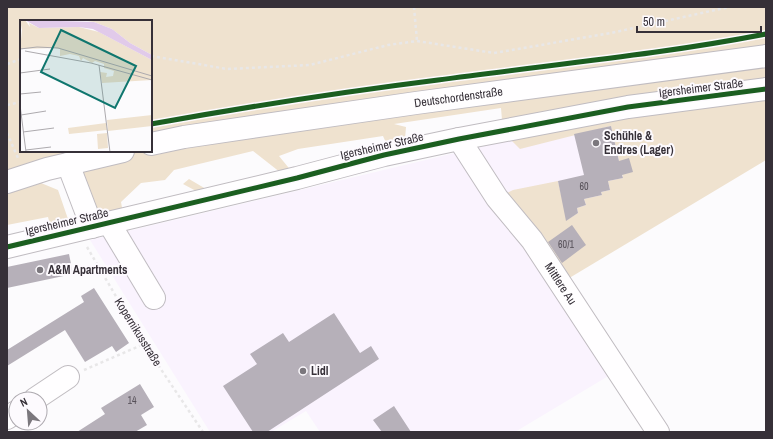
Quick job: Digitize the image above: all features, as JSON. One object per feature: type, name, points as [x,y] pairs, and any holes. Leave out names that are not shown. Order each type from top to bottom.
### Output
[{"type":"street","name":"Deutschordenstraße","points":[[152,144],[184,137],[416,103],[766,56]]},
{"type":"street","name":"Igersheimer Straße","points":[[7,247],[384,155],[459,139],[628,107],[766,89]]},
{"type":"street","name":"Mittlere Au","points":[[459,139],[497,198],[532,240],[658,432]]},
{"type":"street","points":[[7,182],[68,164],[119,152]]},
{"type":"street","points":[[68,164],[93,227],[154,298]]},
{"type":"street","points":[[47,391],[68,377]]},
{"type":"path","points":[[414,7],[417,41]]},
{"type":"path","points":[[152,56],[227,69],[310,64],[388,45],[417,41],[494,52],[611,33],[729,7]]},
{"type":"path","points":[[7,64],[20,59]]},
{"type":"path","points":[[7,105],[20,102]]},
{"type":"path","points":[[7,133],[18,158]]},
{"type":"path","points":[[13,160],[25,157]]},
{"type":"path","points":[[68,377],[144,344]]},
{"type":"shaded area","points":[[7,7],[766,7],[766,160],[566,280],[497,198],[513,190],[558,181],[567,220],[578,213],[577,208],[586,205],[584,199],[602,195],[601,192],[610,190],[608,181],[623,178],[611,126],[520,149],[503,132],[501,108],[394,124],[406,127],[404,151],[391,154],[383,136],[298,149],[279,156],[297,178],[290,180],[253,151],[174,170],[165,180],[141,183],[121,202],[124,219],[92,227],[67,164],[7,182]]},
{"type":"shaded area","points":[[751,99],[542,241],[610,375],[515,432],[320,432],[306,411],[271,432],[210,432],[90,240],[505,141]]},
{"type":"shaded area","points":[[189,179],[206,189],[198,192],[183,184]]},
{"type":"shaded area","points":[[41,183],[58,190],[68,219],[51,229],[48,217],[7,225],[7,194]]},
{"type":"building","points":[[611,126],[619,161],[629,158],[633,172],[622,175],[623,178],[608,181],[610,190],[601,192],[602,195],[584,199],[586,205],[577,208],[578,213],[566,221],[558,181],[584,175],[574,134]]},
{"type":"building","points":[[572,225],[586,245],[562,263],[548,242]]},
{"type":"building","name":"A&M Apartments","points":[[69,254],[73,274],[7,288],[7,267]]},
{"type":"building","points":[[94,288],[129,343],[116,352],[112,346],[85,362],[65,330],[7,366],[7,350],[84,302],[81,296]]},
{"type":"building","name":"Lidl","points":[[334,313],[360,353],[371,346],[379,359],[267,432],[253,432],[223,386],[257,364],[250,354],[283,333],[289,342]]},
{"type":"building","points":[[140,384],[154,407],[141,415],[147,425],[135,432],[77,432],[105,414],[101,408]]},
{"type":"building","points":[[394,406],[411,432],[382,432],[373,420]]},
{"type":"cycle path","points":[[152,124],[330,95],[643,54],[766,34]]},
{"type":"cycle path","points":[[7,247],[297,178],[384,155],[459,139],[628,107],[766,89]]},
{"type":"place","name":"Schühle & Endres (Lager)","points":[[596,143]]},
{"type":"place","name":"A&M Apartments","points":[[40,270]]},
{"type":"place","name":"Lidl","points":[[303,371]]}]
